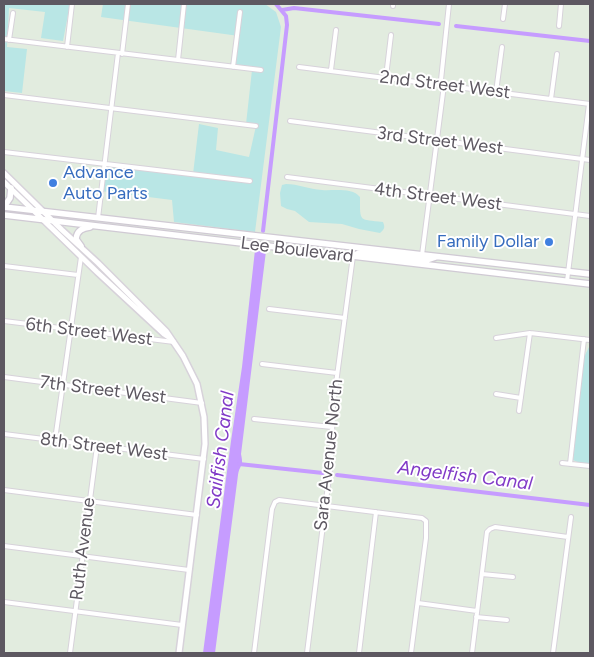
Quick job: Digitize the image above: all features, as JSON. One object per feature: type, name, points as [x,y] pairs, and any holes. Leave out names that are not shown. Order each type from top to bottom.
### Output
[{"type":"main road","points":[[4,207],[10,198],[11,188]]},
{"type":"main road","name":"Lee Boulevard","points":[[4,207],[590,274]]},
{"type":"main road","name":"Lee Boulevard","points":[[4,215],[590,284]]},
{"type":"main road","points":[[81,246],[76,239],[78,231],[93,226]]},
{"type":"main road","points":[[353,256],[359,253],[427,260],[438,257]]},
{"type":"street","points":[[67,47],[72,4]]},
{"type":"street","points":[[98,218],[111,108],[128,4]]},
{"type":"street","points":[[178,60],[184,4]]},
{"type":"street","points":[[422,255],[444,85],[442,80],[449,4]]},
{"type":"street","points":[[503,19],[505,4]]},
{"type":"street","points":[[559,26],[561,4]]},
{"type":"street","points":[[233,67],[240,12]]},
{"type":"street","points":[[10,40],[13,13]]},
{"type":"street","points":[[331,70],[336,30]]},
{"type":"street","points":[[386,77],[391,35]]},
{"type":"street","points":[[4,39],[261,70]]},
{"type":"street","points":[[496,92],[502,47]]},
{"type":"street","points":[[551,99],[558,54]]},
{"type":"street","name":"2nd Street West","points":[[300,67],[590,104]]},
{"type":"street","points":[[4,95],[256,126]]},
{"type":"street","points":[[567,281],[590,104]]},
{"type":"street","name":"3rd Street West","points":[[290,121],[590,160]]},
{"type":"street","points":[[4,152],[250,181]]},
{"type":"street","points":[[4,173],[155,318],[172,340],[192,373],[202,403],[205,426],[204,460],[179,653]]},
{"type":"street","name":"4th Street West","points":[[287,177],[590,216]]},
{"type":"street","points":[[4,182],[81,257],[172,340]]},
{"type":"street","name":"Sara Avenue North","points":[[307,653],[332,452],[332,428],[337,373],[353,256]]},
{"type":"street","points":[[56,440],[81,257]]},
{"type":"street","points":[[4,266],[78,275]]},
{"type":"street","points":[[127,291],[127,300]]},
{"type":"street","points":[[127,300],[131,300],[149,316],[155,318]]},
{"type":"street","points":[[269,309],[345,318]]},
{"type":"street","name":"6th Street West","points":[[4,321],[172,340]]},
{"type":"street","points":[[496,338],[530,333],[590,340]]},
{"type":"street","points":[[519,411],[530,333]]},
{"type":"street","points":[[570,464],[584,339]]},
{"type":"street","points":[[262,364],[337,373]]},
{"type":"street","name":"7th Street West","points":[[4,378],[202,403]]},
{"type":"street","points":[[496,394],[521,398]]},
{"type":"street","points":[[254,419],[332,428]]},
{"type":"street","name":"8th Street West","points":[[4,434],[204,460]]},
{"type":"street","name":"Ruth Avenue","points":[[70,653],[97,446]]},
{"type":"street","points":[[562,463],[590,466]]},
{"type":"street","points":[[4,490],[197,515]]},
{"type":"street","points":[[254,653],[272,509],[275,502],[279,500],[422,518],[426,521],[426,538],[411,653]]},
{"type":"street","points":[[359,653],[376,512]]},
{"type":"street","points":[[553,653],[571,516]]},
{"type":"street","points":[[472,653],[487,532],[495,527],[568,537]]},
{"type":"street","points":[[4,546],[190,570]]},
{"type":"street","points":[[482,574],[513,578]]},
{"type":"street","points":[[4,602],[182,625]]},
{"type":"street","points":[[418,603],[477,610]]},
{"type":"street","points":[[476,617],[507,620]]},
{"type":"shaded area","points":[[4,4],[70,4],[63,41],[41,38],[45,12],[9,8],[7,47],[27,49],[22,93],[4,91]]},
{"type":"shaded area","points":[[103,4],[265,4],[276,12],[281,27],[255,232],[174,222],[172,200],[101,191],[104,164],[193,174],[199,124],[218,128],[216,150],[249,157],[256,126],[246,124],[252,70],[230,65],[239,36],[101,17]]},
{"type":"shaded area","points":[[282,185],[326,190],[342,190],[357,194],[360,197],[362,218],[383,222],[384,229],[380,233],[342,224],[309,222],[295,211],[281,206],[280,193]]},
{"type":"shaded area","points":[[255,250],[266,251],[241,454],[242,464],[238,475],[215,653],[203,653],[242,367]]},
{"type":"shaded area","points":[[590,345],[590,466],[573,460],[584,357]]},
{"type":"waterway","name":"Sailfish Canal","points":[[263,231],[287,25],[286,16],[276,4]]},
{"type":"waterway","points":[[282,10],[294,8],[439,24]]},
{"type":"waterway","points":[[456,26],[590,41]]},
{"type":"waterway","name":"Angelfish Canal","points":[[239,464],[323,473]]},
{"type":"waterway","name":"Angelfish Canal","points":[[337,475],[590,505]]},
{"type":"place","name":"Advance Auto Parts","points":[[53,183]]},
{"type":"place","name":"Family Dollar","points":[[549,242]]}]
